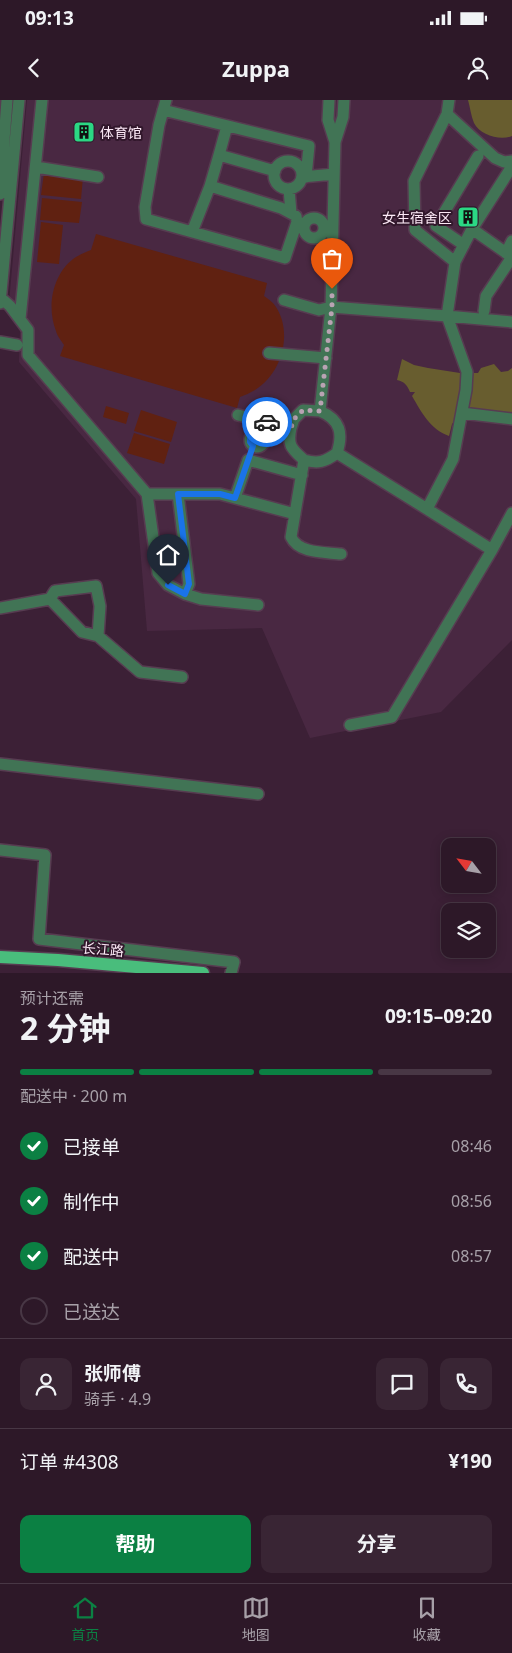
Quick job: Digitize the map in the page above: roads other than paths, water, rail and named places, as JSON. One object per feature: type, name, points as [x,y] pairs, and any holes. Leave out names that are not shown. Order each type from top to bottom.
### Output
[{"type":"main road","name":"长江路","points":[[0,957],[58,960],[203,973]]},
{"type":"street","points":[[0,194],[7,100]]},
{"type":"street","points":[[19,100],[2,262],[0,303],[20,319],[28,330],[28,354],[147,494],[158,573],[168,585],[185,594],[201,599],[258,604]]},
{"type":"street","points":[[20,319],[42,100]]},
{"type":"street","points":[[329,100],[328,120],[335,142]]},
{"type":"street","points":[[320,411],[332,307],[335,142],[343,117],[344,100]]},
{"type":"street","points":[[449,100],[447,114],[414,181],[415,230],[454,262]]},
{"type":"street","points":[[289,189],[297,221],[284,258],[146,219],[144,207],[165,105],[227,126],[309,146],[304,177],[297,185],[289,189],[280,187],[275,179],[275,170],[280,163],[289,161],[298,164],[304,177]]},
{"type":"street","points":[[427,509],[453,459],[467,372],[447,316],[454,262],[510,166],[494,158],[447,114]]},
{"type":"street","points":[[192,232],[200,217],[227,126]]},
{"type":"street","points":[[219,155],[275,170]]},
{"type":"street","points":[[464,245],[436,226],[478,156]]},
{"type":"street","points":[[36,167],[98,177]]},
{"type":"street","points":[[304,177],[334,174]]},
{"type":"street","points":[[210,186],[281,208],[297,221]]},
{"type":"street","points":[[472,229],[510,256]]},
{"type":"street","points":[[484,311],[486,296],[510,256],[512,241]]},
{"type":"street","points":[[284,300],[319,310],[332,307],[512,322]]},
{"type":"street","points":[[0,342],[17,345]]},
{"type":"street","points":[[270,353],[326,358]]},
{"type":"street","points":[[303,410],[320,411],[328,414],[337,423],[342,439],[337,453],[327,460],[316,464],[304,460],[292,449],[289,438],[291,428],[294,419],[303,410]]},
{"type":"street","points":[[238,416],[291,428]]},
{"type":"street","points":[[461,416],[512,419]]},
{"type":"street","points":[[235,498],[253,446],[250,442],[250,437],[253,434],[259,433],[262,421]]},
{"type":"street","points":[[337,453],[492,550]]},
{"type":"street","points":[[248,460],[302,474]]},
{"type":"street","points":[[304,460],[291,537],[293,542],[302,549],[342,554]]},
{"type":"street","points":[[147,494],[220,494],[295,514]]},
{"type":"street","points":[[178,494],[189,584],[185,594]]},
{"type":"street","points":[[350,725],[392,716],[492,550],[512,513]]},
{"type":"street","points":[[0,608],[50,599],[55,591],[96,586],[100,606],[98,636]]},
{"type":"street","points":[[50,599],[82,632],[98,636],[140,672],[182,677]]},
{"type":"street","points":[[0,764],[258,794]]},
{"type":"street","points":[[0,850],[46,855],[39,939],[234,962],[231,973]]},
{"type":"street","points":[[58,960],[64,942]]},
{"type":"place","name":"体育馆","points":[[84,132]]},
{"type":"place","name":"女生宿舍区","points":[[468,217]]}]
